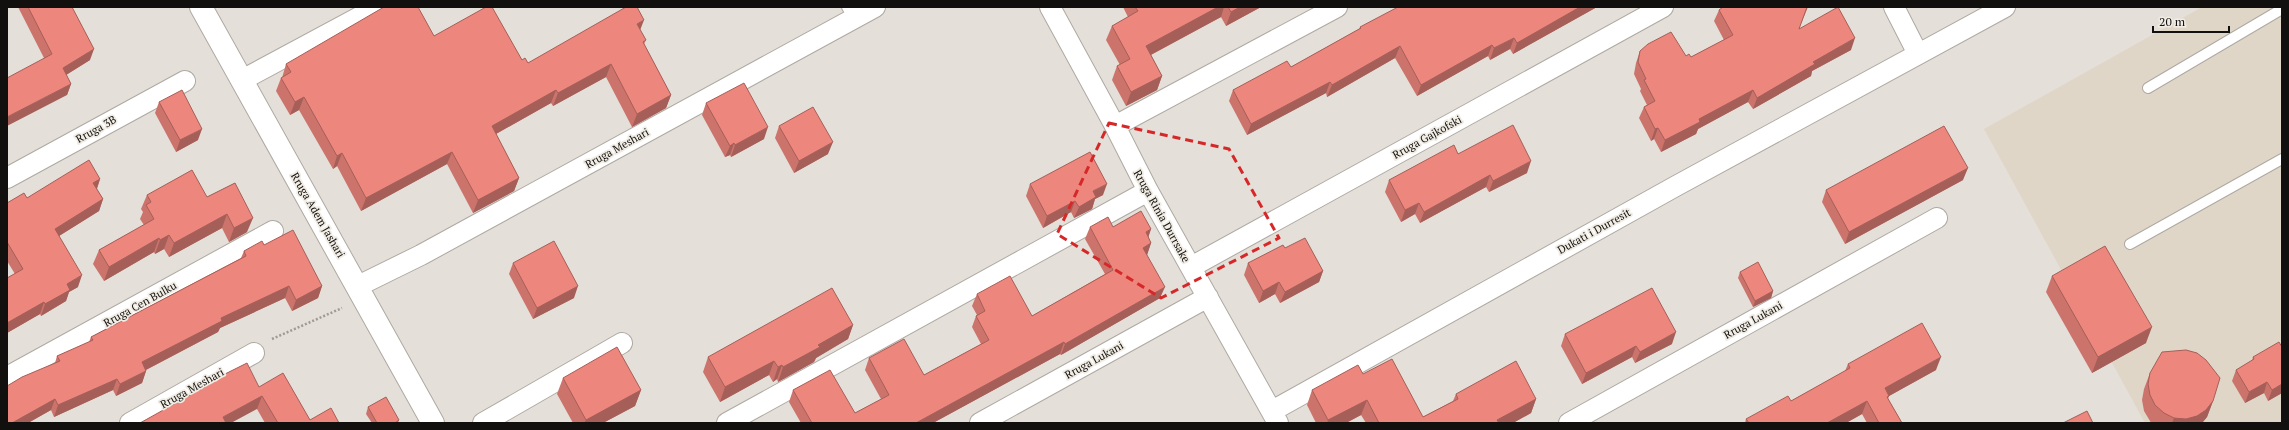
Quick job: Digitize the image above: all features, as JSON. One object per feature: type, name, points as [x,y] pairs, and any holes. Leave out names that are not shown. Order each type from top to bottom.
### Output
[{"type":"street","name":"Rruga Adem Jashari","points":[[201,7],[361,291],[433,423]]},
{"type":"street","points":[[242,80],[378,7]]},
{"type":"street","name":"Rruga Meshari","points":[[361,291],[421,255],[851,13],[875,7]]},
{"type":"street","name":"Rruga Rinia Durrsake","points":[[1050,7],[1115,126],[1148,191],[1275,417]]},
{"type":"street","points":[[1115,126],[1337,7]]},
{"type":"street","name":"Rruga Gajkofski","points":[[1190,267],[1663,7]]},
{"type":"street","points":[[1894,7],[1918,54]]},
{"type":"street","name":"Dukati i Durresit","points":[[1275,417],[1676,186],[2005,7]]},
{"type":"street","name":"Rruga 3B","points":[[7,178],[185,81]]},
{"type":"street","points":[[727,423],[1148,191]]},
{"type":"street","name":"Rruga Lukani","points":[[1569,423],[1937,218]]},
{"type":"street","name":"Rruga Cen Bulku","points":[[7,377],[273,231]]},
{"type":"street","name":"Rruga Lukani","points":[[980,423],[1208,297]]},
{"type":"street","points":[[483,423],[622,343]]},
{"type":"street","name":"Rruga Meshari","points":[[130,423],[254,353]]},
{"type":"lane","points":[[2148,88],[2282,9]]},
{"type":"lane","points":[[2130,244],[2282,159]]},
{"type":"path","points":[[254,353],[273,338],[329,315],[361,291]]},
{"type":"highlighted area","points":[[1109,123],[1229,149],[1279,238],[1161,298],[1057,234]]},
{"type":"shaded area","points":[[2202,7],[2282,7],[2282,423],[2145,423],[1984,129]]},
{"type":"building","points":[[28,7],[72,7],[94,49],[63,68],[71,84],[7,117],[7,78],[52,54]]},
{"type":"building","points":[[384,7],[418,7],[434,36],[486,7],[492,7],[522,60],[525,58],[528,63],[626,7],[637,7],[644,20],[637,24],[646,40],[643,42],[671,95],[637,114],[611,64],[558,93],[556,90],[492,126],[519,178],[478,200],[452,152],[366,198],[342,153],[337,156],[304,97],[295,102],[281,78],[291,72],[286,64]]},
{"type":"building","points":[[1135,7],[1218,7],[1146,46],[1162,76],[1131,92],[1117,66],[1130,59],[1112,26],[1138,11]]},
{"type":"building","points":[[1228,7],[1240,7],[1231,12]]},
{"type":"building","points":[[1398,7],[1580,7],[1517,43],[1514,38],[1494,48],[1492,45],[1421,85],[1400,46],[1332,85],[1330,82],[1251,124],[1233,90],[1287,61],[1291,67]]},
{"type":"building","points":[[1723,7],[1807,7],[1799,29],[1838,7],[1855,38],[1813,62],[1815,64],[1757,98],[1753,90],[1699,119],[1700,122],[1665,140],[1658,128],[1655,129],[1644,107],[1655,101],[1644,80],[1646,79],[1638,62],[1640,51],[1648,44],[1671,32],[1686,56],[1689,54],[1691,57],[1733,35],[1719,10]]},
{"type":"building","points":[[744,83],[768,127],[735,145],[734,143],[730,146],[706,103]]},
{"type":"building","points":[[182,90],[202,129],[180,140],[159,102]]},
{"type":"building","points":[[813,107],[833,142],[799,161],[779,126]]},
{"type":"building","points":[[1513,125],[1531,161],[1493,181],[1490,175],[1424,212],[1419,203],[1405,210],[1389,180],[1454,145],[1458,154]]},
{"type":"building","points":[[1944,126],[1968,168],[1849,232],[1826,190]]},
{"type":"building","points":[[1090,152],[1107,184],[1093,191],[1096,197],[1079,207],[1075,201],[1047,216],[1030,184]]},
{"type":"building","points":[[89,160],[100,179],[93,183],[103,199],[55,229],[82,275],[67,284],[70,290],[45,304],[44,302],[7,323],[7,278],[23,269],[7,242],[7,203],[24,193],[27,198]]},
{"type":"building","points":[[192,170],[207,197],[235,183],[253,218],[234,228],[227,214],[174,243],[169,235],[160,240],[159,238],[109,267],[99,250],[154,219],[146,205],[151,202],[147,195]]},
{"type":"building","points":[[1141,211],[1151,229],[1146,232],[1151,243],[1143,248],[1165,287],[1065,344],[1064,342],[916,423],[812,423],[793,390],[830,370],[855,413],[889,395],[869,358],[904,339],[924,375],[989,340],[976,316],[985,311],[977,294],[1010,276],[1032,316],[1113,270],[1090,227],[1108,217],[1113,227]]},
{"type":"building","points":[[293,230],[322,286],[296,300],[289,286],[221,318],[222,321],[142,362],[146,371],[120,384],[117,379],[58,405],[55,399],[12,423],[7,423],[7,386],[22,377],[60,361],[57,356],[93,340],[91,337],[246,256],[244,251],[262,241],[264,245]]},
{"type":"building","points":[[1305,238],[1323,271],[1285,292],[1279,282],[1263,291],[1248,263],[1283,245],[1285,248]]},
{"type":"building","points":[[554,241],[578,286],[537,308],[513,263]]},
{"type":"building","points":[[2105,246],[2152,327],[2098,357],[2052,276]]},
{"type":"building","points":[[1758,262],[1773,291],[1755,301],[1740,272]]},
{"type":"building","points":[[832,288],[853,325],[818,345],[820,347],[783,367],[782,365],[778,367],[774,361],[725,387],[708,357]]},
{"type":"building","points":[[1652,288],[1676,332],[1640,352],[1636,346],[1586,373],[1565,334]]},
{"type":"building","points":[[1922,323],[1941,357],[1885,388],[1889,396],[1887,397],[1902,423],[1879,423],[1867,401],[1827,423],[1749,423],[1746,419],[1788,396],[1791,401],[1850,368],[1848,364]]},
{"type":"building","points":[[2279,342],[2282,347],[2282,384],[2272,390],[2267,382],[2249,392],[2236,370],[2254,359],[2253,357]]},
{"type":"building","points":[[617,347],[641,390],[586,420],[563,378]]},
{"type":"building","points":[[2186,350],[2197,353],[2206,360],[2220,378],[2213,401],[2206,410],[2197,416],[2186,419],[2174,418],[2164,413],[2155,405],[2150,395],[2148,384],[2150,373],[2162,352]]},
{"type":"building","points":[[1392,359],[1423,417],[1458,399],[1456,394],[1516,361],[1536,399],[1497,420],[1499,423],[1379,423],[1367,400],[1328,420],[1312,390],[1358,365],[1363,374]]},
{"type":"building","points":[[247,363],[259,387],[283,373],[310,420],[331,408],[339,423],[278,423],[262,396],[223,417],[226,423],[140,423],[210,384],[209,382]]},
{"type":"building","points":[[386,397],[399,420],[395,423],[377,423],[368,407]]},
{"type":"building","points":[[2087,411],[2093,423],[2063,423]]}]
